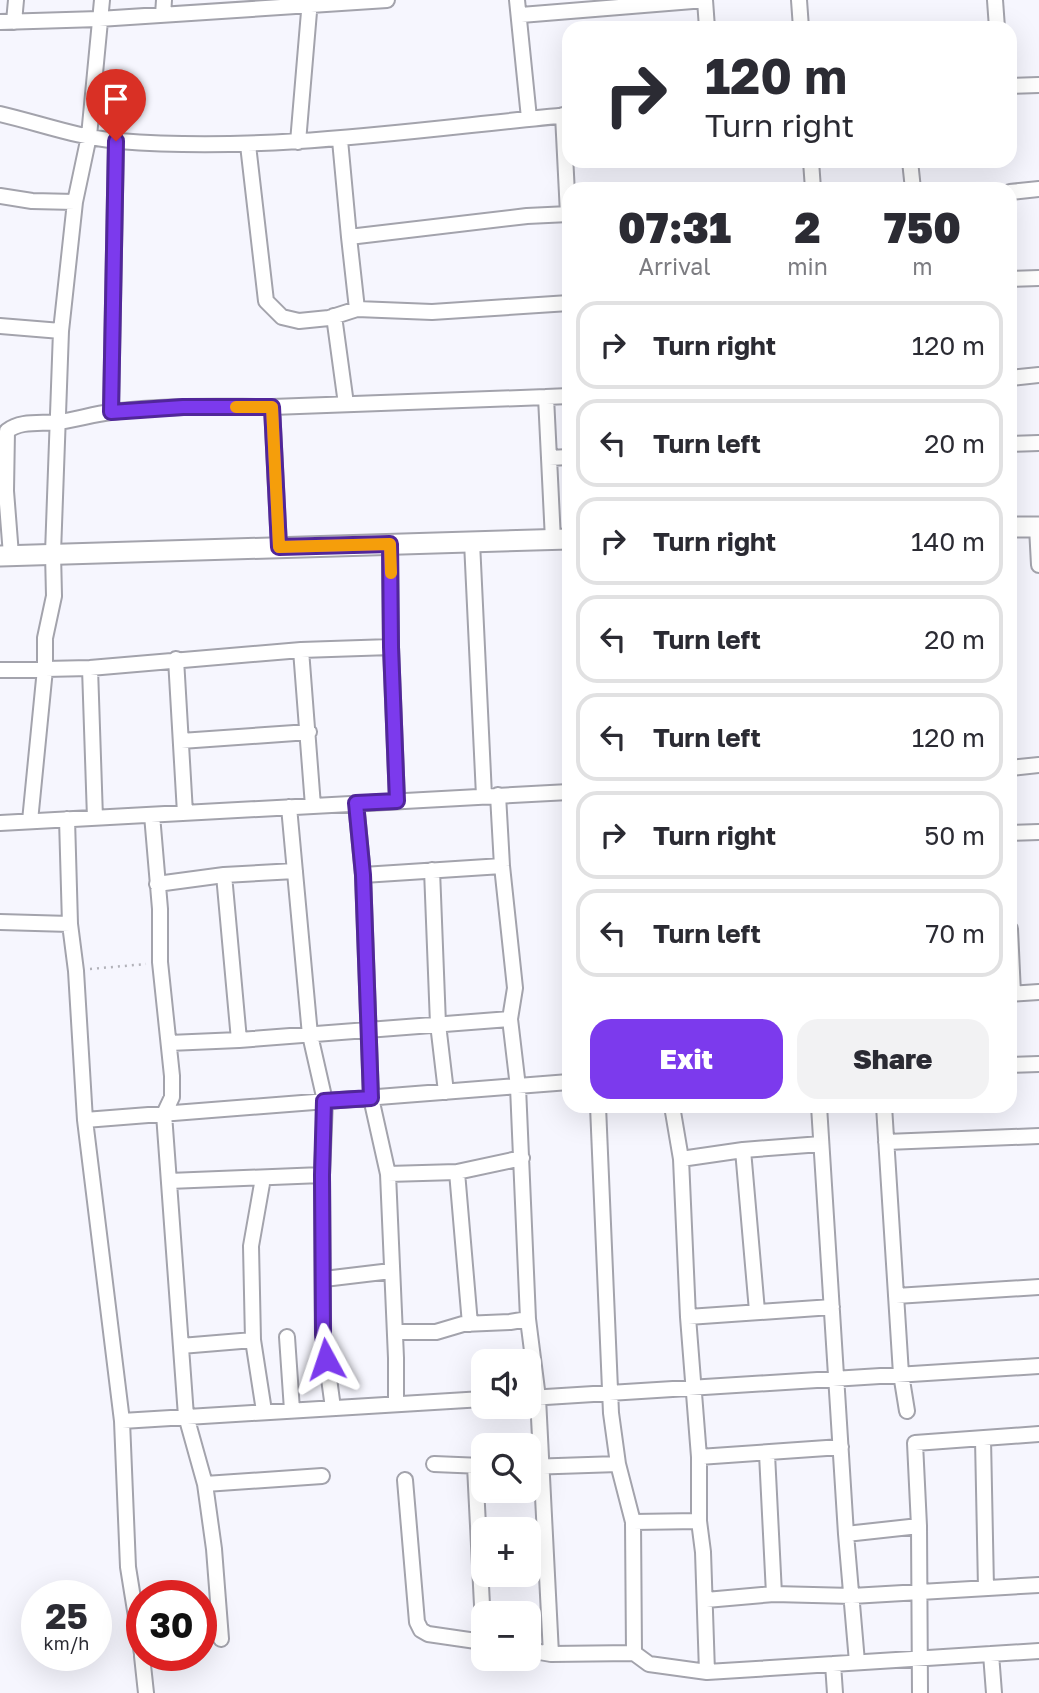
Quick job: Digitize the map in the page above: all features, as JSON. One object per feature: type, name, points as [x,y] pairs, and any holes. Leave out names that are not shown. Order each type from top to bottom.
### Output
[{"type":"street","points":[[16,0],[7,22],[99,19],[164,8],[387,0]]},
{"type":"street","points":[[30,821],[45,669],[45,638],[55,586],[53,553],[61,331],[75,202],[89,136],[102,0]]},
{"type":"street","points":[[529,118],[519,7],[705,0],[706,21]]},
{"type":"street","points":[[802,21],[804,0]]},
{"type":"street","points":[[995,0],[996,21]]},
{"type":"street","points":[[298,142],[310,3]]},
{"type":"street","points":[[1017,86],[1039,85]]},
{"type":"street","points":[[0,114],[116,141],[248,145],[340,140],[562,115]]},
{"type":"street","points":[[340,140],[357,309]]},
{"type":"street","points":[[111,412],[116,141]]},
{"type":"street","points":[[248,145],[266,301],[282,317],[299,321],[334,316],[357,309],[432,312],[562,303]]},
{"type":"street","points":[[1017,191],[1039,189]]},
{"type":"street","points":[[0,196],[32,201],[75,202]]},
{"type":"street","points":[[349,237],[562,214]]},
{"type":"street","points":[[1017,279],[1039,278]]},
{"type":"street","points":[[334,316],[346,404]]},
{"type":"street","points":[[0,326],[61,331]]},
{"type":"street","points":[[1017,377],[1039,375]]},
{"type":"street","points":[[546,397],[549,458],[561,539],[6,556],[7,431],[19,424],[57,422],[111,412],[183,407],[272,407],[562,396]]},
{"type":"street","points":[[272,407],[279,547]]},
{"type":"street","points":[[1017,444],[1039,443]]},
{"type":"street","points":[[549,458],[562,457]]},
{"type":"street","points":[[1017,527],[1038,527],[1039,565]]},
{"type":"street","points":[[472,542],[491,796],[502,866],[515,988],[510,1019],[519,1087],[530,1349]]},
{"type":"street","points":[[390,544],[397,801]]},
{"type":"street","points":[[0,670],[90,668],[301,650],[391,647]]},
{"type":"street","points":[[301,650],[313,806]]},
{"type":"street","points":[[176,659],[185,813]]},
{"type":"street","points":[[90,668],[95,818]]},
{"type":"street","points":[[181,741],[309,732]]},
{"type":"street","points":[[1017,767],[1039,765]]},
{"type":"street","points":[[0,823],[562,792]]},
{"type":"street","points":[[356,803],[363,875],[371,1098],[388,1174],[396,1404]]},
{"type":"street","points":[[289,807],[310,1035],[324,1101],[323,1334],[332,1408]]},
{"type":"street","points":[[152,815],[160,909],[160,962],[172,1097],[164,1114],[186,1416],[205,1484],[214,1549],[221,1639]]},
{"type":"street","points":[[67,819],[70,924],[76,971],[85,1120],[122,1421],[130,1580]]},
{"type":"street","points":[[1017,833],[1039,832]]},
{"type":"street","points":[[363,875],[502,866]]},
{"type":"street","points":[[432,870],[438,1024],[446,1091]]},
{"type":"street","points":[[156,884],[224,875],[295,871]]},
{"type":"street","points":[[224,875],[239,1040]]},
{"type":"street","points":[[0,922],[70,924]]},
{"type":"street","points":[[1017,994],[1039,992]]},
{"type":"street","points":[[169,1043],[510,1019]]},
{"type":"street","points":[[1017,1065],[1039,1064]]},
{"type":"street","points":[[85,1120],[562,1083]]},
{"type":"street","points":[[598,1113],[610,1392],[618,1464],[633,1522],[634,1653]]},
{"type":"street","points":[[673,1113],[681,1159],[688,1317],[699,1457],[699,1521],[706,1600],[707,1672]]},
{"type":"street","points":[[819,1113],[846,1534],[857,1662]]},
{"type":"street","points":[[884,1113],[901,1374],[907,1412]]},
{"type":"street","points":[[886,1142],[1039,1136]]},
{"type":"street","points":[[681,1159],[743,1150],[821,1144]]},
{"type":"street","points":[[743,1150],[757,1311]]},
{"type":"street","points":[[388,1174],[457,1172],[522,1158]]},
{"type":"street","points":[[457,1172],[470,1324]]},
{"type":"street","points":[[169,1181],[322,1175]]},
{"type":"street","points":[[262,1178],[251,1246],[253,1340],[264,1411]]},
{"type":"street","points":[[324,1279],[391,1271]]},
{"type":"street","points":[[896,1296],[1039,1287]]},
{"type":"street","points":[[688,1317],[832,1307]]},
{"type":"street","points":[[395,1332],[436,1332],[470,1324],[528,1319]]},
{"type":"street","points":[[287,1337],[292,1410]]},
{"type":"street","points":[[181,1346],[253,1340]]},
{"type":"street","points":[[541,1397],[1039,1366]]},
{"type":"street","points":[[122,1421],[471,1400]]},
{"type":"street","points":[[920,1693],[919,1526],[915,1443],[1039,1434]]},
{"type":"street","points":[[983,1439],[986,1588]]},
{"type":"street","points":[[699,1457],[841,1447]]},
{"type":"street","points":[[767,1454],[774,1594]]},
{"type":"street","points":[[434,1464],[471,1466]]},
{"type":"street","points":[[541,1467],[618,1464]]},
{"type":"street","points":[[205,1484],[322,1476]]},
{"type":"street","points":[[405,1480],[417,1622],[421,1630],[428,1634],[471,1640]]},
{"type":"street","points":[[480,1503],[482,1601]]},
{"type":"street","points":[[538,1503],[551,1654]]},
{"type":"street","points":[[633,1522],[699,1521]]},
{"type":"street","points":[[846,1534],[919,1526]]},
{"type":"street","points":[[706,1600],[774,1594],[852,1595],[1039,1585]]},
{"type":"street","points":[[541,1652],[634,1653],[649,1664],[707,1672],[1039,1651]]},
{"type":"street","points":[[991,1654],[994,1693]]},
{"type":"street","points":[[833,1664],[835,1693]]},
{"type":"street","points":[[144,1671],[146,1693]]},
{"type":"path","points":[[76,971],[160,962]]},
{"type":"slow traffic","points":[[236,407],[272,407],[279,547],[390,544],[391,573]]},
{"type":"route","points":[[116,141],[111,412],[183,407],[272,407],[279,547],[390,544],[397,801],[356,803],[363,875],[371,1098],[324,1101],[323,1334],[326,1359]]}]
